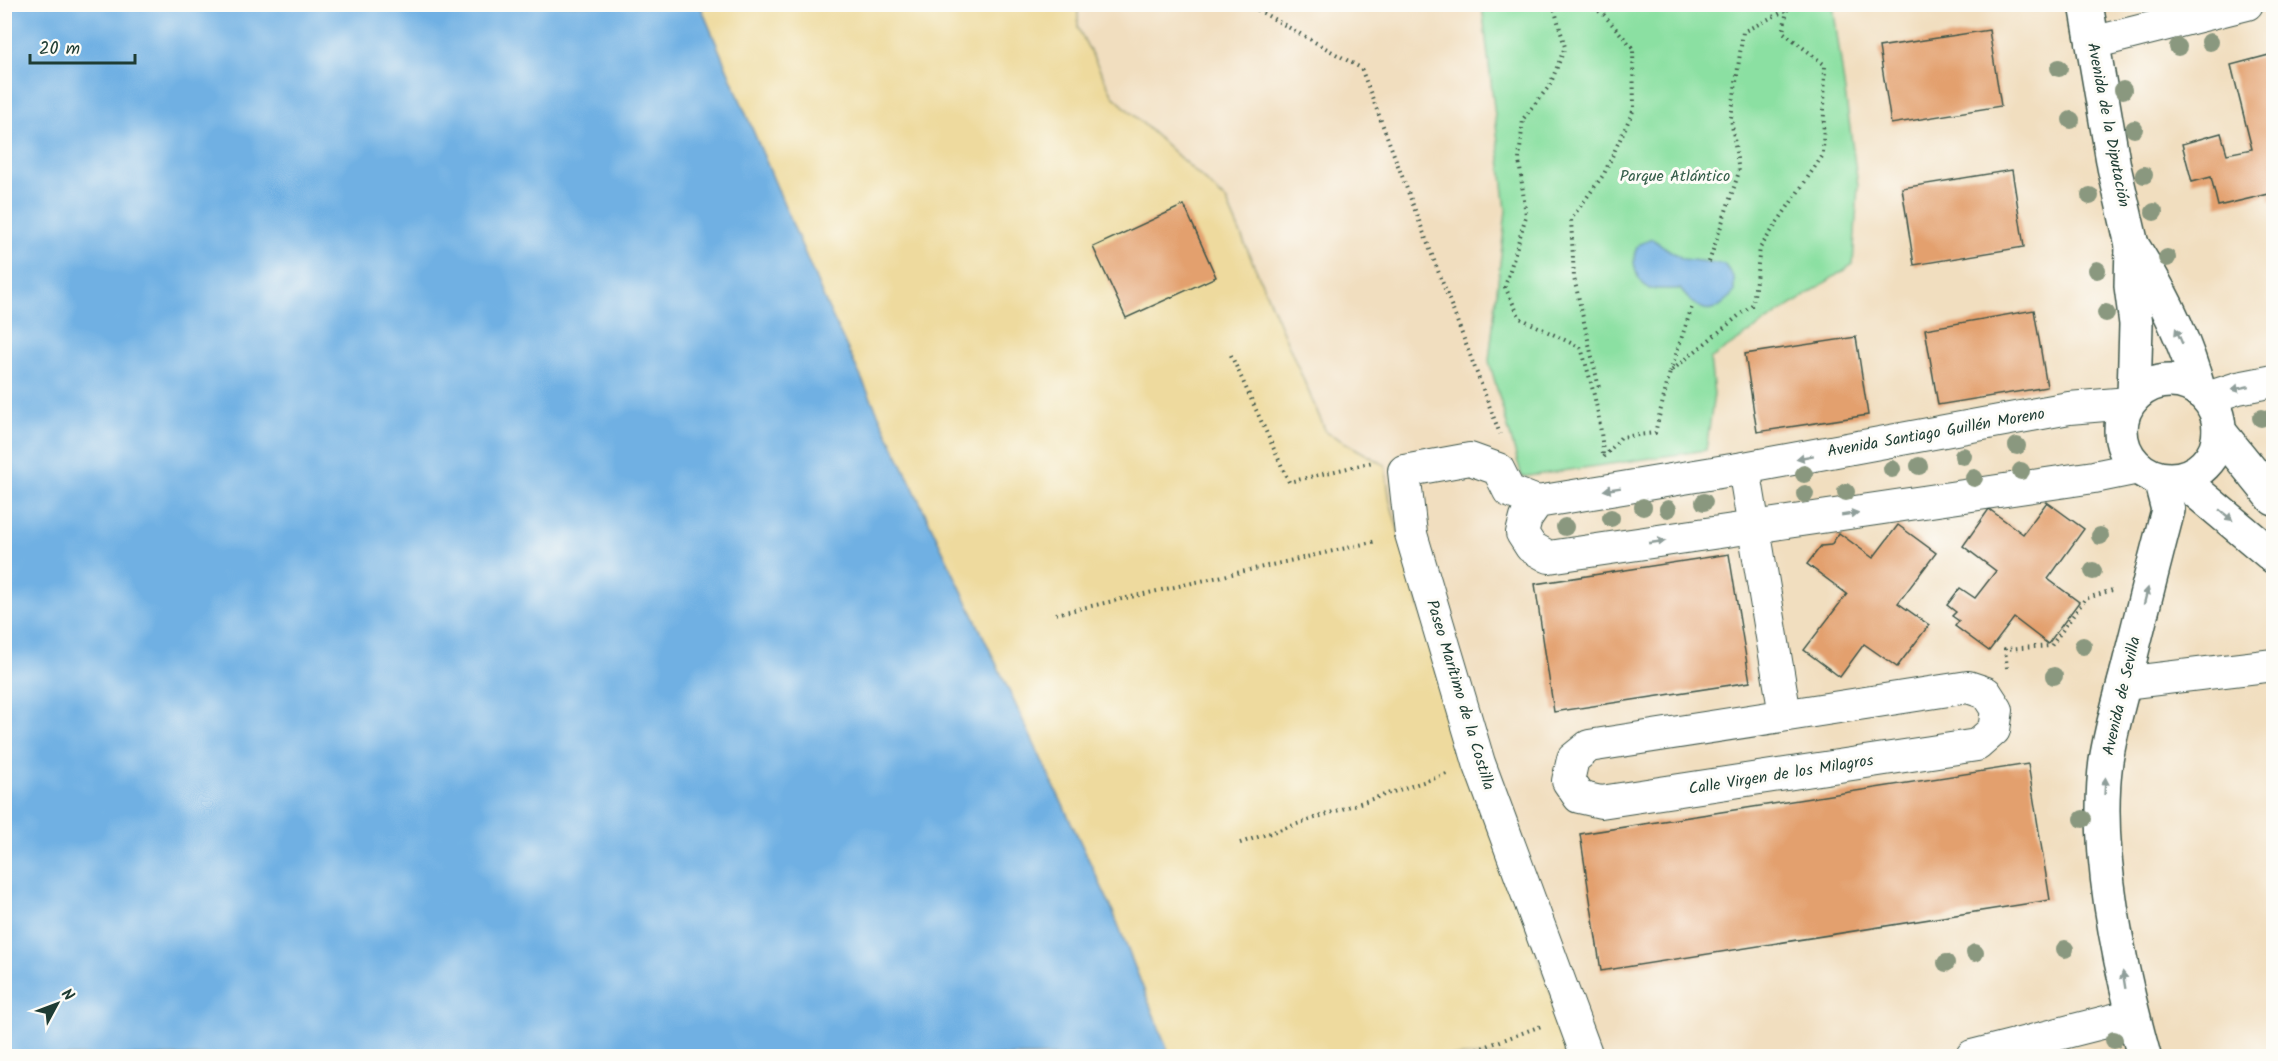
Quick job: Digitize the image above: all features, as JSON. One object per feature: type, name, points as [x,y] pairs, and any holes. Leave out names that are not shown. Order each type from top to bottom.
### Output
[{"type":"street","name":"Avenida de la Diputación","points":[[2086,4],[2114,167],[2132,244],[2131,286],[2136,324],[2131,399]]},
{"type":"street","points":[[2092,43],[2247,4]]},
{"type":"street","name":"Avenida de la Diputación","points":[[2132,244],[2154,279],[2203,394]]},
{"type":"street","points":[[1404,471],[1470,459],[1498,469],[1509,491],[1537,502],[1526,518],[1522,533],[1531,547],[1549,557],[2094,477],[2160,475],[2196,472],[2208,461],[2216,447],[2219,431],[2214,408],[2203,394],[2191,386],[2170,381],[2151,385],[2131,399],[2122,419],[2121,436],[2127,454],[2160,475],[2274,556]]},
{"type":"street","points":[[2203,394],[2274,381]]},
{"type":"street","name":"Avenida Santiago Guillén Moreno","points":[[1537,502],[1744,468],[2069,408],[2131,399]]},
{"type":"street","points":[[2219,431],[2269,484]]},
{"type":"street","points":[[1744,468],[1785,715]]},
{"type":"street","name":"Paseo Marítimo de la Costilla","points":[[1404,471],[1411,534],[1479,764],[1587,1056]]},
{"type":"street","name":"Avenida de Sevilla","points":[[2144,1056],[2125,989],[2112,904],[2103,816],[2106,761],[2116,710],[2168,510],[2160,475]]},
{"type":"street","points":[[2124,683],[2274,665]]},
{"type":"street","name":"Calle Virgen de los Milagros","points":[[1968,687],[1986,693],[1997,710],[1994,730],[1977,745],[1601,802],[1579,797],[1568,781],[1573,759],[1589,746],[1785,715],[1968,687]]},
{"type":"street","points":[[1972,1056],[2133,1015]]},
{"type":"path","points":[[1247,4],[1361,68],[1500,435]]},
{"type":"path","points":[[1553,4],[1565,47],[1550,85],[1523,119],[1519,160],[1526,216],[1505,287],[1520,318],[1581,348],[1591,381],[1603,458],[1621,437],[1655,433],[1670,372],[1693,304]]},
{"type":"path","points":[[1590,4],[1604,15],[1633,48],[1634,109],[1604,174],[1571,219],[1574,278],[1599,388]]},
{"type":"path","points":[[1670,372],[1753,304],[1760,248],[1823,155],[1825,65],[1783,32],[1788,7]]},
{"type":"path","points":[[1709,262],[1739,172],[1731,118],[1743,32],[1788,7]]},
{"type":"path","points":[[1231,355],[1289,482],[1381,460],[1404,471]]},
{"type":"path","points":[[1056,614],[1411,534]]},
{"type":"path","points":[[2008,672],[2005,649],[2051,646],[2085,599],[2112,590],[2120,591]]},
{"type":"path","points":[[1240,843],[1479,764]]},
{"type":"path","points":[[1460,1056],[1570,1015]]},
{"type":"green space","name":"Parque Atlántico","points":[[1482,5],[1833,5],[1858,186],[1853,264],[1710,359],[1714,394],[1706,450],[1522,477],[1489,361],[1506,210]]},
{"type":"sand","points":[[700,5],[1078,5],[1078,28],[1114,97],[1226,200],[1326,432],[1385,465],[1390,501],[1446,703],[1574,1056],[1170,1056],[1111,907],[824,299]]},
{"type":"water","points":[[5,4],[700,5],[824,299],[1111,907],[1170,1056],[5,1056]]},
{"type":"water","points":[[1652,239],[1683,259],[1724,264],[1734,278],[1734,292],[1719,306],[1706,309],[1693,303],[1680,289],[1649,289],[1637,274],[1634,256],[1639,244]]},
{"type":"building","points":[[1989,30],[2001,106],[1891,124],[1879,47]]},
{"type":"building","points":[[2269,55],[2270,59],[2274,59],[2274,201],[2270,201],[2269,194],[2218,206],[2211,177],[2192,182],[2182,144],[2221,133],[2227,154],[2252,149],[2231,65]]},
{"type":"building","points":[[2012,170],[2024,247],[1914,265],[1902,188]]},
{"type":"building","points":[[1184,205],[1216,277],[1126,318],[1093,247]]},
{"type":"building","points":[[2034,310],[2047,387],[1938,405],[1925,329]]},
{"type":"building","points":[[1856,337],[1868,415],[1757,432],[1745,354]]},
{"type":"building","points":[[2047,502],[2084,529],[2048,579],[2079,602],[2048,644],[2014,618],[1989,651],[1955,626],[1959,621],[1952,616],[1956,612],[1947,605],[1960,588],[1975,598],[1996,571],[1963,546],[1989,509],[2023,534]]},
{"type":"building","points":[[1898,525],[1936,553],[1898,603],[1929,625],[1897,667],[1864,644],[1840,677],[1804,650],[1847,594],[1807,564],[1821,546],[1831,545],[1839,533],[1873,558]]},
{"type":"building","points":[[1729,554],[1750,682],[1554,712],[1535,584]]},
{"type":"building","points":[[2028,764],[2050,900],[1601,971],[1580,834]]}]
